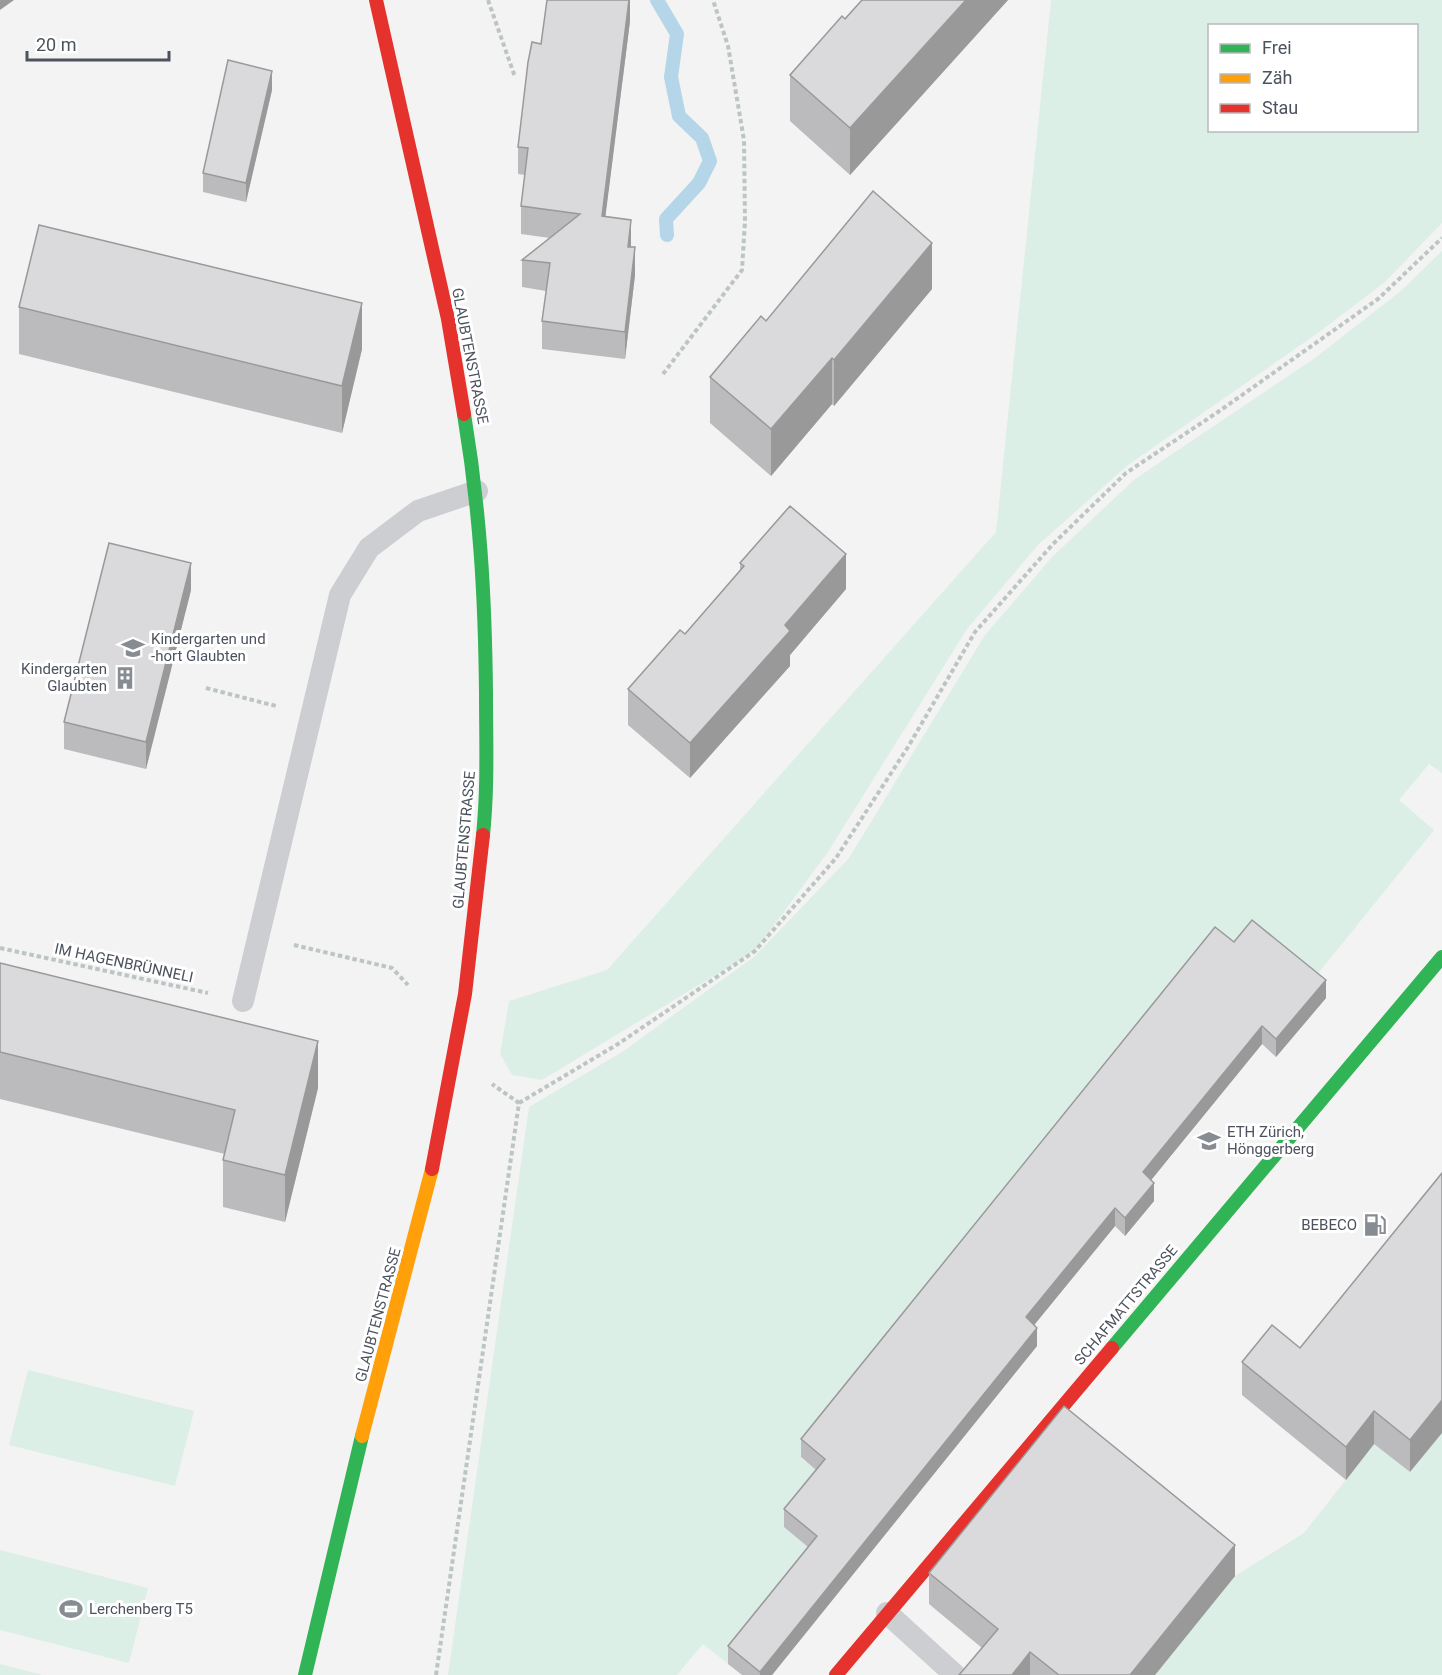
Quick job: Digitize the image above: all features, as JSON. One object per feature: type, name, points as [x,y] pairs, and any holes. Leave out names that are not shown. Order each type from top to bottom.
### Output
[{"type":"street","name":"GLAUBTENSTRASSE","points":[[305,1675],[347,1494],[428,1190],[465,994],[487,796],[485,588],[477,491],[447,319],[376,0]]},
{"type":"street","name":"SCHAFMATTSTRASSE","points":[[836,1675],[1442,957]]},
{"type":"lane","points":[[243,1001],[340,595],[369,548],[418,510],[477,491]]},
{"type":"lane","points":[[887,1613],[955,1675]]},
{"type":"path","points":[[488,0],[515,77]]},
{"type":"path","points":[[663,374],[742,270],[745,222],[744,140],[728,46],[713,0]]},
{"type":"path","points":[[519,1103],[618,1044],[755,951],[836,858],[908,747],[975,632],[1053,544],[1126,473],[1218,412],[1378,299],[1442,238]]},
{"type":"path","points":[[206,688],[283,708]]},
{"type":"path","points":[[258,936],[392,968],[408,985]]},
{"type":"path","points":[[0,942],[1,948]]},
{"type":"path","name":"IM HAGENBRÜNNELI","points":[[1,948],[243,1001]]},
{"type":"path","points":[[487,1081],[519,1103]]},
{"type":"path","points":[[436,1675],[519,1103]]},
{"type":"green space","points":[[1051,0],[1442,0],[1442,223],[1385,282],[1318,333],[1128,465],[1038,545],[967,629],[828,852],[755,951],[542,1080],[512,1075],[500,1054],[509,1001],[607,970],[996,532]]},
{"type":"green space","points":[[1442,251],[1442,773],[1429,764],[1399,800],[1434,830],[1291,1007],[801,1458],[825,1477],[817,1554],[728,1664],[703,1644],[677,1675],[448,1675],[529,1107],[622,1052],[754,957],[849,858],[985,635],[1053,556],[1135,479],[1315,358],[1402,290]]},
{"type":"green space","points":[[28,1370],[194,1411],[175,1486],[9,1445]]},
{"type":"green space","points":[[1442,1433],[1442,1675],[1155,1675],[1235,1576],[1304,1533],[1374,1444],[1410,1472]]},
{"type":"green space","name":"Lerchenberg T5","points":[[0,1550],[148,1588],[129,1663],[0,1630]]},
{"type":"green space","points":[[0,1664],[43,1675],[0,1675]]},
{"type":"building","points":[[547,0],[629,0],[602,216],[631,220],[628,247],[635,247],[625,332],[542,321],[550,263],[522,260],[580,214],[521,206],[528,148],[518,147],[528,62],[532,42],[541,44]]},
{"type":"building","points":[[862,0],[966,0],[850,128],[790,75],[842,16],[845,19]]},
{"type":"building","points":[[228,60],[272,71],[246,183],[203,173]]},
{"type":"building","points":[[873,191],[932,243],[834,360],[832,358],[771,429],[710,377],[761,316],[766,321]]},
{"type":"building","points":[[39,225],[362,303],[342,386],[19,307]]},
{"type":"building","points":[[790,506],[846,554],[785,625],[790,631],[690,743],[628,689],[680,630],[685,634],[744,566],[740,563]]},
{"type":"building","name":"Kindergarten Glaubten","points":[[109,543],[191,563],[146,742],[64,722]]},
{"type":"building","points":[[1252,920],[1326,980],[1276,1039],[1262,1026],[1143,1172],[1154,1183],[1125,1218],[1115,1208],[1026,1317],[1037,1328],[760,1672],[728,1646],[817,1536],[784,1509],[825,1459],[801,1439],[1215,927],[1234,942]]},
{"type":"building","points":[[0,963],[318,1041],[285,1175],[223,1160],[235,1110],[0,1052]]},
{"type":"building","points":[[1442,1173],[1442,1400],[1410,1440],[1374,1411],[1346,1447],[1242,1362],[1272,1325],[1300,1348]]},
{"type":"building","points":[[1064,1406],[1235,1545],[1130,1675],[1059,1675],[1030,1652],[1012,1675],[959,1675],[998,1629],[929,1573]]},
{"type":"waterway","points":[[657,0],[677,34],[671,77],[679,116],[702,138],[710,161],[699,183],[666,219],[667,235]]},
{"type":"traffic: fast","points":[[464,414],[481,553],[486,693],[486,799],[483,835]]},
{"type":"traffic: fast","points":[[1112,1348],[1442,957]]},
{"type":"traffic: fast","points":[[305,1675],[362,1436]]},
{"type":"traffic: slow","points":[[362,1436],[432,1169]]},
{"type":"traffic: jam","points":[[376,0],[448,319],[464,414]]},
{"type":"traffic: jam","points":[[432,1169],[465,994],[483,835]]},
{"type":"traffic: jam","points":[[836,1675],[1112,1348]]},
{"type":"place","name":"Kindergarten und -hort Glaubten","points":[[133,648]]},
{"type":"place","name":"Kindergarten Glaubten","points":[[125,678]]},
{"type":"place","name":"ETH Zürich, Hönggerberg","points":[[1209,1141]]},
{"type":"place","name":"BEBECO","points":[[1375,1225]]},
{"type":"place","name":"Lerchenberg T5","points":[[71,1609]]}]
